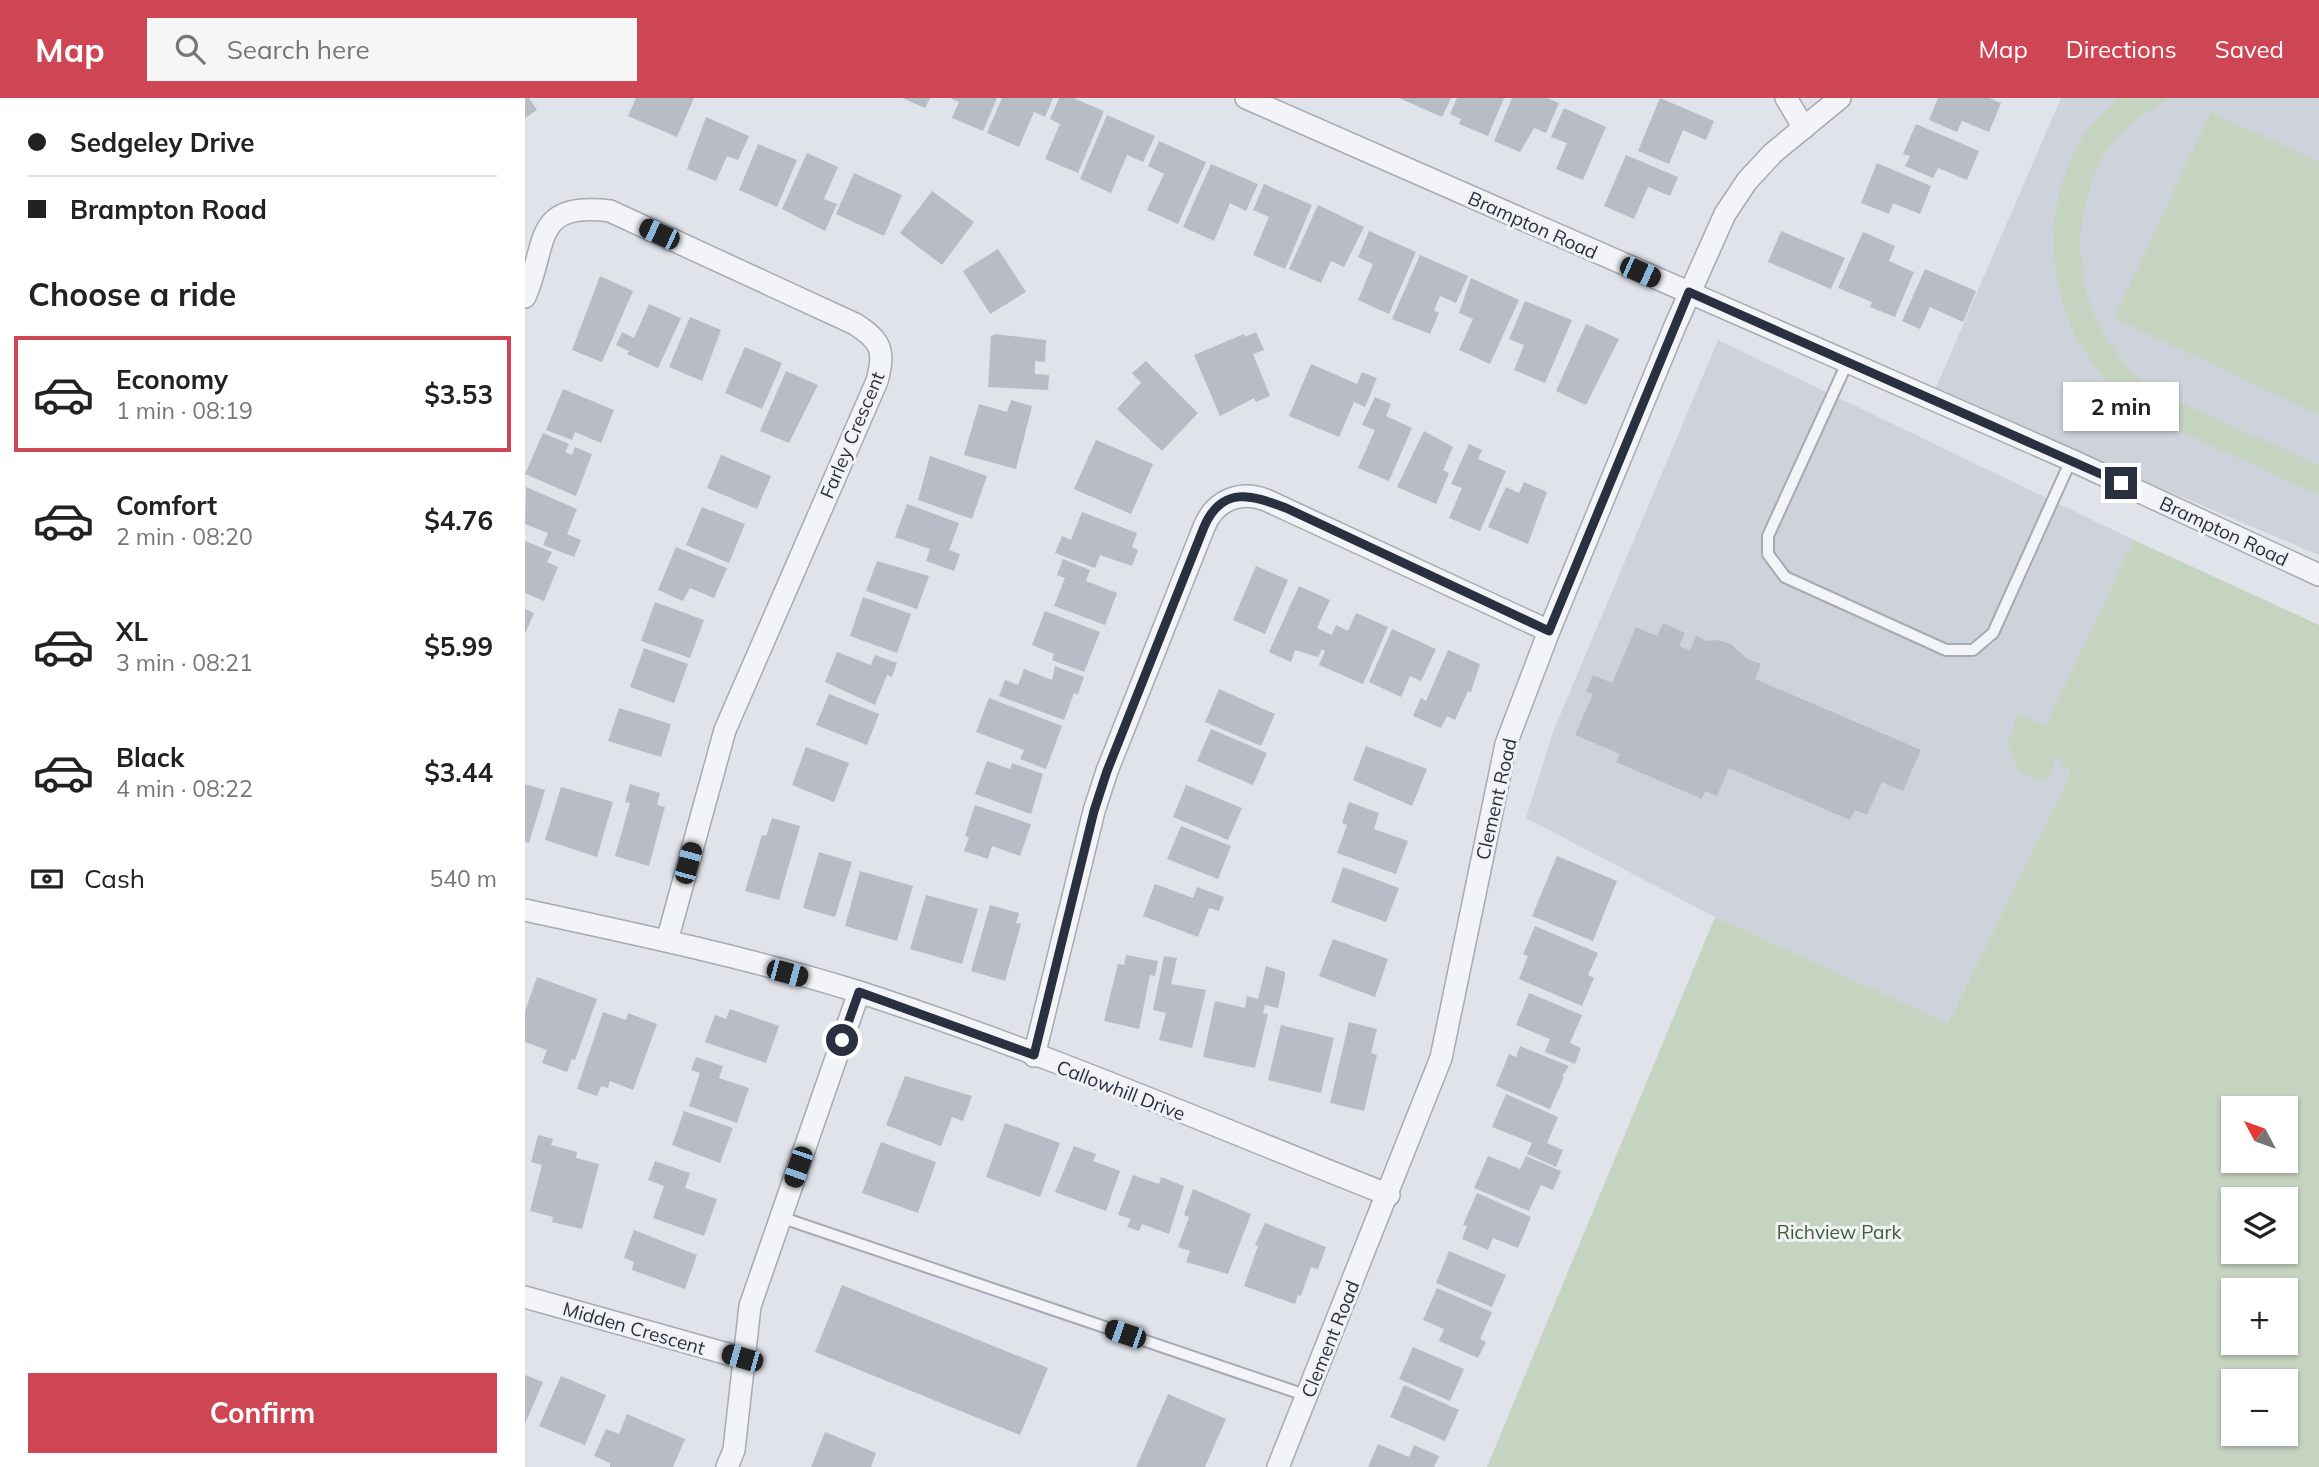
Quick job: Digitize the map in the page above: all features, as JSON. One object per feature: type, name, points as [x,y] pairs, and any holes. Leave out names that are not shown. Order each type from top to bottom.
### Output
[{"type":"street","name":"Brampton Road","points":[[1247,98],[2071,460],[2319,575]]},
{"type":"street","points":[[1786,98],[1804,128]]},
{"type":"street","name":"Clement Road","points":[[1278,1467],[1389,1195],[1441,1058],[1506,744],[1549,631],[1724,214],[1747,181],[1773,153],[1840,98]]},
{"type":"street","name":"Farley Crescent","points":[[525,297],[540,242],[557,218],[571,210],[610,211],[855,324],[870,334],[880,348],[882,360],[877,382],[725,730],[667,941]]},
{"type":"street","points":[[1034,1055],[1094,811],[1107,771],[1204,527],[1220,504],[1239,496],[1260,498],[1549,631]]},
{"type":"street","name":"Callowhill Drive","points":[[525,910],[667,941],[859,992],[1034,1055],[1389,1195]]},
{"type":"street","points":[[727,1467],[734,1450],[742,1391],[742,1358],[750,1306],[859,992]]},
{"type":"street","name":"Midden Crescent","points":[[525,1297],[742,1358]]},
{"type":"lane","points":[[1848,361],[1768,536],[1768,554],[1784,577],[1946,650],[1973,650],[1993,633],[2071,460]]},
{"type":"lane","points":[[780,1217],[1308,1396]]},
{"type":"shaded area","points":[[2061,98],[2319,98],[2319,555],[1934,392]]},
{"type":"shaded area","points":[[1718,340],[2134,540],[2041,738],[2071,772],[1948,1023],[1715,917],[1526,818],[1553,732]]},
{"type":"green space","points":[[2117,98],[2169,98],[2138,119],[2111,145],[2097,168],[2088,193],[2082,222],[2083,279],[2102,331],[2118,355],[2137,376],[2161,394],[2319,465],[2319,495],[2147,416],[2116,391],[2091,361],[2072,327],[2059,291],[2054,252],[2055,213],[2065,175],[2082,138]]},
{"type":"green space","points":[[2211,112],[2319,162],[2319,415],[2114,318]]},
{"type":"green space","name":"Richview Park","points":[[2134,540],[2319,625],[2319,1467],[1487,1467],[1715,917],[1948,1023],[2071,772],[2057,757],[2046,783],[2019,773],[2007,743],[2018,715],[2046,725]]},
{"type":"building","points":[[525,98],[529,98],[537,110],[525,118]]},
{"type":"building","points":[[636,98],[694,98],[677,137],[628,116]]},
{"type":"building","points":[[902,98],[930,98],[925,108]]},
{"type":"building","points":[[950,98],[997,98],[983,131],[952,118],[959,102]]},
{"type":"building","points":[[1002,98],[1053,98],[1045,117],[1034,112],[1019,147],[987,133]]},
{"type":"building","points":[[1059,98],[1073,98],[1104,111],[1078,173],[1045,159],[1060,124],[1050,119]]},
{"type":"building","points":[[1399,98],[1451,98],[1442,117]]},
{"type":"building","points":[[1457,98],[1504,98],[1488,136],[1459,124],[1461,119],[1450,114]]},
{"type":"building","points":[[1512,98],[1547,98],[1559,103],[1546,133],[1534,128],[1520,152],[1494,141]]},
{"type":"building","points":[[1660,98],[1714,121],[1706,140],[1683,130],[1669,164],[1638,151]]},
{"type":"building","points":[[1938,98],[1989,98],[2001,103],[1989,132],[1962,121],[1957,132],[1929,120]]},
{"type":"building","points":[[1564,108],[1606,127],[1583,180],[1556,169],[1567,143],[1551,137]]},
{"type":"building","points":[[1107,115],[1155,136],[1143,162],[1127,155],[1111,193],[1080,179]]},
{"type":"building","points":[[706,117],[749,136],[738,160],[727,156],[716,181],[687,169]]},
{"type":"building","points":[[1916,124],[1979,151],[1967,180],[1938,168],[1933,178],[1905,166],[1910,156],[1903,154]]},
{"type":"building","points":[[1159,141],[1206,162],[1178,224],[1147,210],[1164,174],[1148,166]]},
{"type":"building","points":[[758,144],[797,160],[777,207],[739,190]]},
{"type":"building","points":[[807,153],[838,167],[824,199],[837,204],[825,231],[782,209]]},
{"type":"building","points":[[1626,155],[1678,177],[1670,196],[1648,187],[1634,219],[1604,206]]},
{"type":"building","points":[[1877,163],[1931,186],[1920,214],[1893,203],[1889,214],[1861,203]]},
{"type":"building","points":[[1211,164],[1258,184],[1246,211],[1230,203],[1214,241],[1183,227]]},
{"type":"building","points":[[854,173],[902,195],[884,236],[836,214]]},
{"type":"building","points":[[1264,184],[1312,205],[1285,269],[1253,255],[1269,217],[1253,210]]},
{"type":"building","points":[[932,191],[974,222],[942,265],[900,233]]},
{"type":"building","points":[[1318,205],[1364,227],[1344,267],[1331,261],[1321,283],[1289,269]]},
{"type":"building","points":[[1369,231],[1416,252],[1389,314],[1358,300],[1373,264],[1358,257]]},
{"type":"building","points":[[1781,231],[1845,258],[1831,289],[1768,262]]},
{"type":"building","points":[[1863,232],[1895,246],[1889,261],[1914,272],[1895,317],[1870,307],[1872,302],[1838,288]]},
{"type":"building","points":[[998,249],[1026,292],[990,314],[963,271]]},
{"type":"building","points":[[1420,255],[1468,276],[1456,303],[1440,296],[1434,310],[1439,313],[1430,334],[1392,319]]},
{"type":"building","points":[[1925,269],[1976,291],[1963,322],[1930,307],[1920,329],[1902,321]]},
{"type":"building","points":[[600,276],[633,291],[602,362],[572,350]]},
{"type":"building","points":[[1471,278],[1519,300],[1490,364],[1459,350],[1473,319],[1459,313]]},
{"type":"building","points":[[1525,301],[1572,320],[1545,383],[1514,370],[1524,345],[1509,339]]},
{"type":"building","points":[[649,304],[681,318],[658,368],[627,354],[629,351],[616,345],[622,332],[634,338]]},
{"type":"building","points":[[690,317],[721,330],[702,381],[669,367]]},
{"type":"building","points":[[1586,324],[1619,339],[1586,405],[1556,391]]},
{"type":"building","points":[[1256,332],[1264,350],[1253,354],[1270,396],[1256,402],[1254,398],[1220,416],[1194,355],[1244,334],[1245,337]]},
{"type":"building","points":[[995,334],[1046,340],[1045,362],[1035,361],[1035,374],[1049,375],[1048,390],[988,387],[991,336]]},
{"type":"building","points":[[745,347],[782,363],[762,409],[725,393]]},
{"type":"building","points":[[1146,361],[1198,413],[1162,451],[1117,409],[1141,383],[1132,373]]},
{"type":"building","points":[[1311,364],[1357,384],[1362,372],[1377,378],[1365,407],[1354,402],[1339,437],[1289,416]]},
{"type":"building","points":[[786,371],[818,385],[789,443],[760,431]]},
{"type":"building","points":[[563,389],[614,410],[601,443],[575,432],[572,440],[546,430]]},
{"type":"building","points":[[1375,397],[1391,404],[1386,416],[1412,428],[1389,481],[1358,468],[1375,430],[1362,425]]},
{"type":"building","points":[[1011,400],[1032,406],[1016,469],[964,455],[979,404],[1007,412]]},
{"type":"building","points":[[1424,431],[1453,447],[1443,470],[1449,473],[1436,504],[1397,487]]},
{"type":"building","points":[[543,433],[569,444],[565,452],[572,455],[575,447],[592,454],[576,496],[525,474]]},
{"type":"building","points":[[1096,440],[1153,464],[1131,514],[1074,489]]},
{"type":"building","points":[[1469,444],[1482,450],[1478,459],[1506,471],[1480,531],[1449,518],[1462,488],[1451,484]]},
{"type":"building","points":[[721,455],[771,476],[757,509],[707,488]]},
{"type":"building","points":[[930,456],[987,476],[972,519],[918,500]]},
{"type":"building","points":[[1524,482],[1547,492],[1528,544],[1488,527],[1506,487],[1519,493]]},
{"type":"building","points":[[526,487],[577,509],[567,534],[581,540],[574,557],[543,545],[548,533],[525,524]]},
{"type":"building","points":[[907,504],[959,523],[949,550],[960,554],[954,571],[926,561],[930,549],[895,537]]},
{"type":"building","points":[[702,507],[745,524],[729,563],[686,545]]},
{"type":"building","points":[[1082,512],[1137,533],[1132,547],[1138,550],[1132,566],[1100,555],[1095,568],[1055,553],[1062,536],[1071,540]]},
{"type":"building","points":[[525,541],[552,552],[547,562],[558,567],[544,601],[525,593]]},
{"type":"building","points":[[676,547],[727,568],[714,598],[690,588],[683,601],[658,590]]},
{"type":"building","points":[[1063,559],[1090,570],[1086,581],[1117,593],[1105,625],[1054,606],[1065,578],[1057,575]]},
{"type":"building","points":[[877,561],[929,576],[917,609],[866,591]]},
{"type":"building","points":[[1256,566],[1288,580],[1265,634],[1233,620]]},
{"type":"building","points":[[1299,586],[1330,600],[1317,628],[1332,635],[1336,625],[1348,631],[1356,613],[1388,627],[1363,684],[1319,665],[1325,651],[1322,649],[1318,657],[1295,650],[1291,662],[1269,652]]},
{"type":"building","points":[[863,597],[911,614],[897,653],[850,636]]},
{"type":"building","points":[[655,602],[704,620],[690,658],[641,641]]},
{"type":"building","points":[[525,609],[534,613],[525,634]]},
{"type":"building","points":[[1045,611],[1100,632],[1084,672],[1052,660],[1054,654],[1032,645]]},
{"type":"building","points":[[1663,623],[1685,633],[1679,646],[1690,650],[1696,636],[1707,641],[1718,640],[1731,644],[1746,658],[1761,664],[1755,679],[1921,750],[1903,791],[1882,782],[1867,815],[1855,810],[1850,820],[1729,768],[1717,796],[1705,791],[1702,799],[1616,762],[1620,754],[1575,735],[1593,694],[1586,691],[1593,675],[1612,683],[1636,627],[1657,636]]},
{"type":"building","points":[[1392,629],[1436,649],[1421,681],[1410,676],[1401,697],[1369,682]]},
{"type":"building","points":[[644,648],[688,664],[674,703],[630,687]]},
{"type":"building","points":[[1448,650],[1480,664],[1471,692],[1468,691],[1455,720],[1447,716],[1441,728],[1413,716],[1421,698],[1426,701]]},
{"type":"building","points":[[837,652],[871,665],[875,655],[897,663],[892,677],[887,675],[875,705],[825,682]]},
{"type":"building","points":[[1055,666],[1084,677],[1078,694],[1074,693],[1064,720],[999,696],[1005,680],[1018,685],[1024,669],[1052,680]]},
{"type":"building","points":[[1219,689],[1275,714],[1261,746],[1205,722]]},
{"type":"building","points":[[829,694],[879,714],[867,745],[816,725]]},
{"type":"building","points":[[989,698],[1062,726],[1046,769],[1020,759],[1024,750],[976,732]]},
{"type":"building","points":[[619,708],[671,724],[661,757],[608,741]]},
{"type":"building","points":[[1211,729],[1267,753],[1253,785],[1197,761]]},
{"type":"building","points":[[1366,746],[1427,769],[1412,806],[1353,780]]},
{"type":"building","points":[[806,747],[849,763],[834,802],[792,785]]},
{"type":"building","points":[[987,761],[1010,769],[1012,763],[1043,774],[1031,814],[975,794]]},
{"type":"building","points":[[525,784],[545,790],[529,843],[525,842]]},
{"type":"building","points":[[630,784],[660,793],[657,805],[665,807],[649,866],[615,856],[630,803],[625,802]]},
{"type":"building","points":[[1186,785],[1242,808],[1228,840],[1173,817]]},
{"type":"building","points":[[561,787],[613,802],[597,857],[545,840]]},
{"type":"building","points":[[1349,802],[1379,813],[1374,829],[1408,841],[1396,874],[1337,853],[1347,825],[1342,823]]},
{"type":"building","points":[[975,805],[1031,824],[1020,856],[992,846],[988,859],[964,851],[969,837],[965,836]]},
{"type":"building","points":[[772,818],[800,826],[779,900],[745,891],[762,835],[766,836]]},
{"type":"building","points":[[1181,826],[1231,846],[1218,879],[1167,859]]},
{"type":"building","points":[[819,852],[852,862],[835,917],[803,908]]},
{"type":"building","points":[[1557,856],[1617,881],[1593,941],[1532,916]]},
{"type":"building","points":[[1343,867],[1399,888],[1386,922],[1331,902]]},
{"type":"building","points":[[860,871],[913,886],[897,941],[845,926]]},
{"type":"building","points":[[1155,884],[1193,898],[1197,887],[1224,897],[1219,911],[1209,908],[1198,937],[1143,916]]},
{"type":"building","points":[[926,895],[978,909],[962,964],[910,949]]},
{"type":"building","points":[[990,905],[1019,913],[1016,923],[1021,924],[1005,981],[971,971]]},
{"type":"building","points":[[1535,926],[1598,953],[1588,975],[1594,978],[1582,1006],[1519,979],[1528,956],[1523,954]]},
{"type":"building","points":[[1333,939],[1388,959],[1375,997],[1319,976]]},
{"type":"building","points":[[1126,955],[1158,961],[1155,976],[1150,975],[1139,1029],[1104,1021],[1118,964],[1124,965]]},
{"type":"building","points":[[1164,956],[1177,958],[1171,984],[1206,990],[1192,1048],[1159,1040],[1166,1013],[1153,1010]]},
{"type":"building","points":[[1266,966],[1285,972],[1285,977],[1278,1008],[1265,1005],[1263,1013],[1268,1014],[1255,1068],[1203,1057],[1215,1001],[1245,1008],[1247,996],[1258,999]]},
{"type":"building","points":[[537,977],[597,999],[575,1060],[572,1059],[567,1072],[542,1063],[547,1050],[525,1042],[525,1011]]},
{"type":"building","points":[[1529,993],[1582,1015],[1570,1043],[1581,1048],[1575,1064],[1545,1052],[1550,1039],[1516,1025]]},
{"type":"building","points":[[730,1009],[779,1026],[766,1063],[705,1042],[715,1015],[726,1019]]},
{"type":"building","points":[[603,1012],[626,1020],[628,1013],[657,1024],[633,1090],[610,1081],[608,1088],[601,1086],[597,1096],[577,1089]]},
{"type":"building","points":[[1349,1022],[1377,1029],[1371,1053],[1377,1055],[1364,1111],[1330,1103]]},
{"type":"building","points":[[1281,1025],[1334,1038],[1321,1093],[1268,1080]]},
{"type":"building","points":[[1520,1046],[1569,1066],[1562,1076],[1564,1077],[1550,1109],[1496,1086],[1509,1054],[1516,1057]]},
{"type":"building","points":[[696,1057],[723,1066],[719,1078],[749,1088],[737,1123],[689,1106],[700,1073],[691,1070]]},
{"type":"building","points":[[905,1076],[972,1096],[963,1121],[952,1117],[941,1146],[886,1125]]},
{"type":"building","points":[[1506,1094],[1558,1117],[1547,1143],[1563,1150],[1556,1167],[1527,1154],[1532,1143],[1492,1127]]},
{"type":"building","points":[[684,1111],[733,1128],[720,1163],[672,1145]]},
{"type":"building","points":[[1005,1123],[1060,1143],[1040,1197],[986,1177]]},
{"type":"building","points":[[538,1135],[553,1139],[551,1145],[577,1152],[576,1158],[599,1164],[582,1229],[552,1222],[553,1217],[530,1211],[542,1165],[531,1162]]},
{"type":"building","points":[[881,1142],[936,1162],[918,1213],[862,1193]]},
{"type":"building","points":[[1074,1146],[1096,1154],[1093,1161],[1120,1171],[1106,1211],[1055,1192]]},
{"type":"building","points":[[1488,1156],[1520,1169],[1526,1156],[1561,1171],[1553,1190],[1541,1185],[1529,1211],[1474,1188]]},
{"type":"building","points":[[655,1161],[690,1173],[685,1188],[717,1199],[704,1236],[653,1218],[664,1186],[648,1180]]},
{"type":"building","points":[[1133,1175],[1159,1184],[1161,1177],[1184,1186],[1169,1234],[1142,1224],[1139,1231],[1127,1227],[1131,1219],[1118,1215]]},
{"type":"building","points":[[1193,1189],[1251,1214],[1228,1274],[1186,1262],[1190,1251],[1178,1247],[1189,1217],[1184,1215]]},
{"type":"building","points":[[1477,1193],[1531,1217],[1518,1248],[1493,1238],[1488,1250],[1462,1239],[1467,1226],[1463,1225]]},
{"type":"building","points":[[1265,1223],[1326,1247],[1318,1269],[1311,1267],[1301,1296],[1298,1295],[1295,1304],[1244,1286],[1258,1246],[1255,1245]]},
{"type":"building","points":[[634,1230],[697,1255],[685,1289],[632,1270],[634,1262],[624,1258]]},
{"type":"building","points":[[1449,1251],[1506,1275],[1492,1307],[1436,1283]]},
{"type":"building","points":[[842,1285],[1048,1368],[1020,1435],[815,1352]]},
{"type":"building","points":[[1437,1288],[1492,1312],[1480,1339],[1486,1342],[1478,1358],[1439,1341],[1444,1329],[1423,1320]]},
{"type":"building","points":[[1413,1347],[1464,1369],[1450,1401],[1399,1379]]},
{"type":"building","points":[[525,1375],[543,1382],[525,1424]]},
{"type":"building","points":[[561,1376],[606,1395],[585,1445],[539,1426]]},
{"type":"building","points":[[1404,1385],[1459,1410],[1445,1441],[1390,1417]]},
{"type":"building","points":[[1168,1394],[1226,1419],[1205,1467],[1136,1467]]},
{"type":"building","points":[[627,1414],[685,1439],[673,1467],[610,1467],[610,1463],[594,1456],[606,1429],[619,1434]]},
{"type":"building","points":[[825,1432],[876,1453],[871,1467],[811,1467]]},
{"type":"building","points":[[1378,1444],[1409,1457],[1414,1445],[1439,1456],[1434,1467],[1368,1467]]},
{"type":"route","points":[[842,1040],[859,992],[1034,1055],[1094,811],[1107,771],[1204,527],[1210,514],[1226,500],[1253,496],[1286,508],[1549,631],[1689,292],[2121,483]]}]
